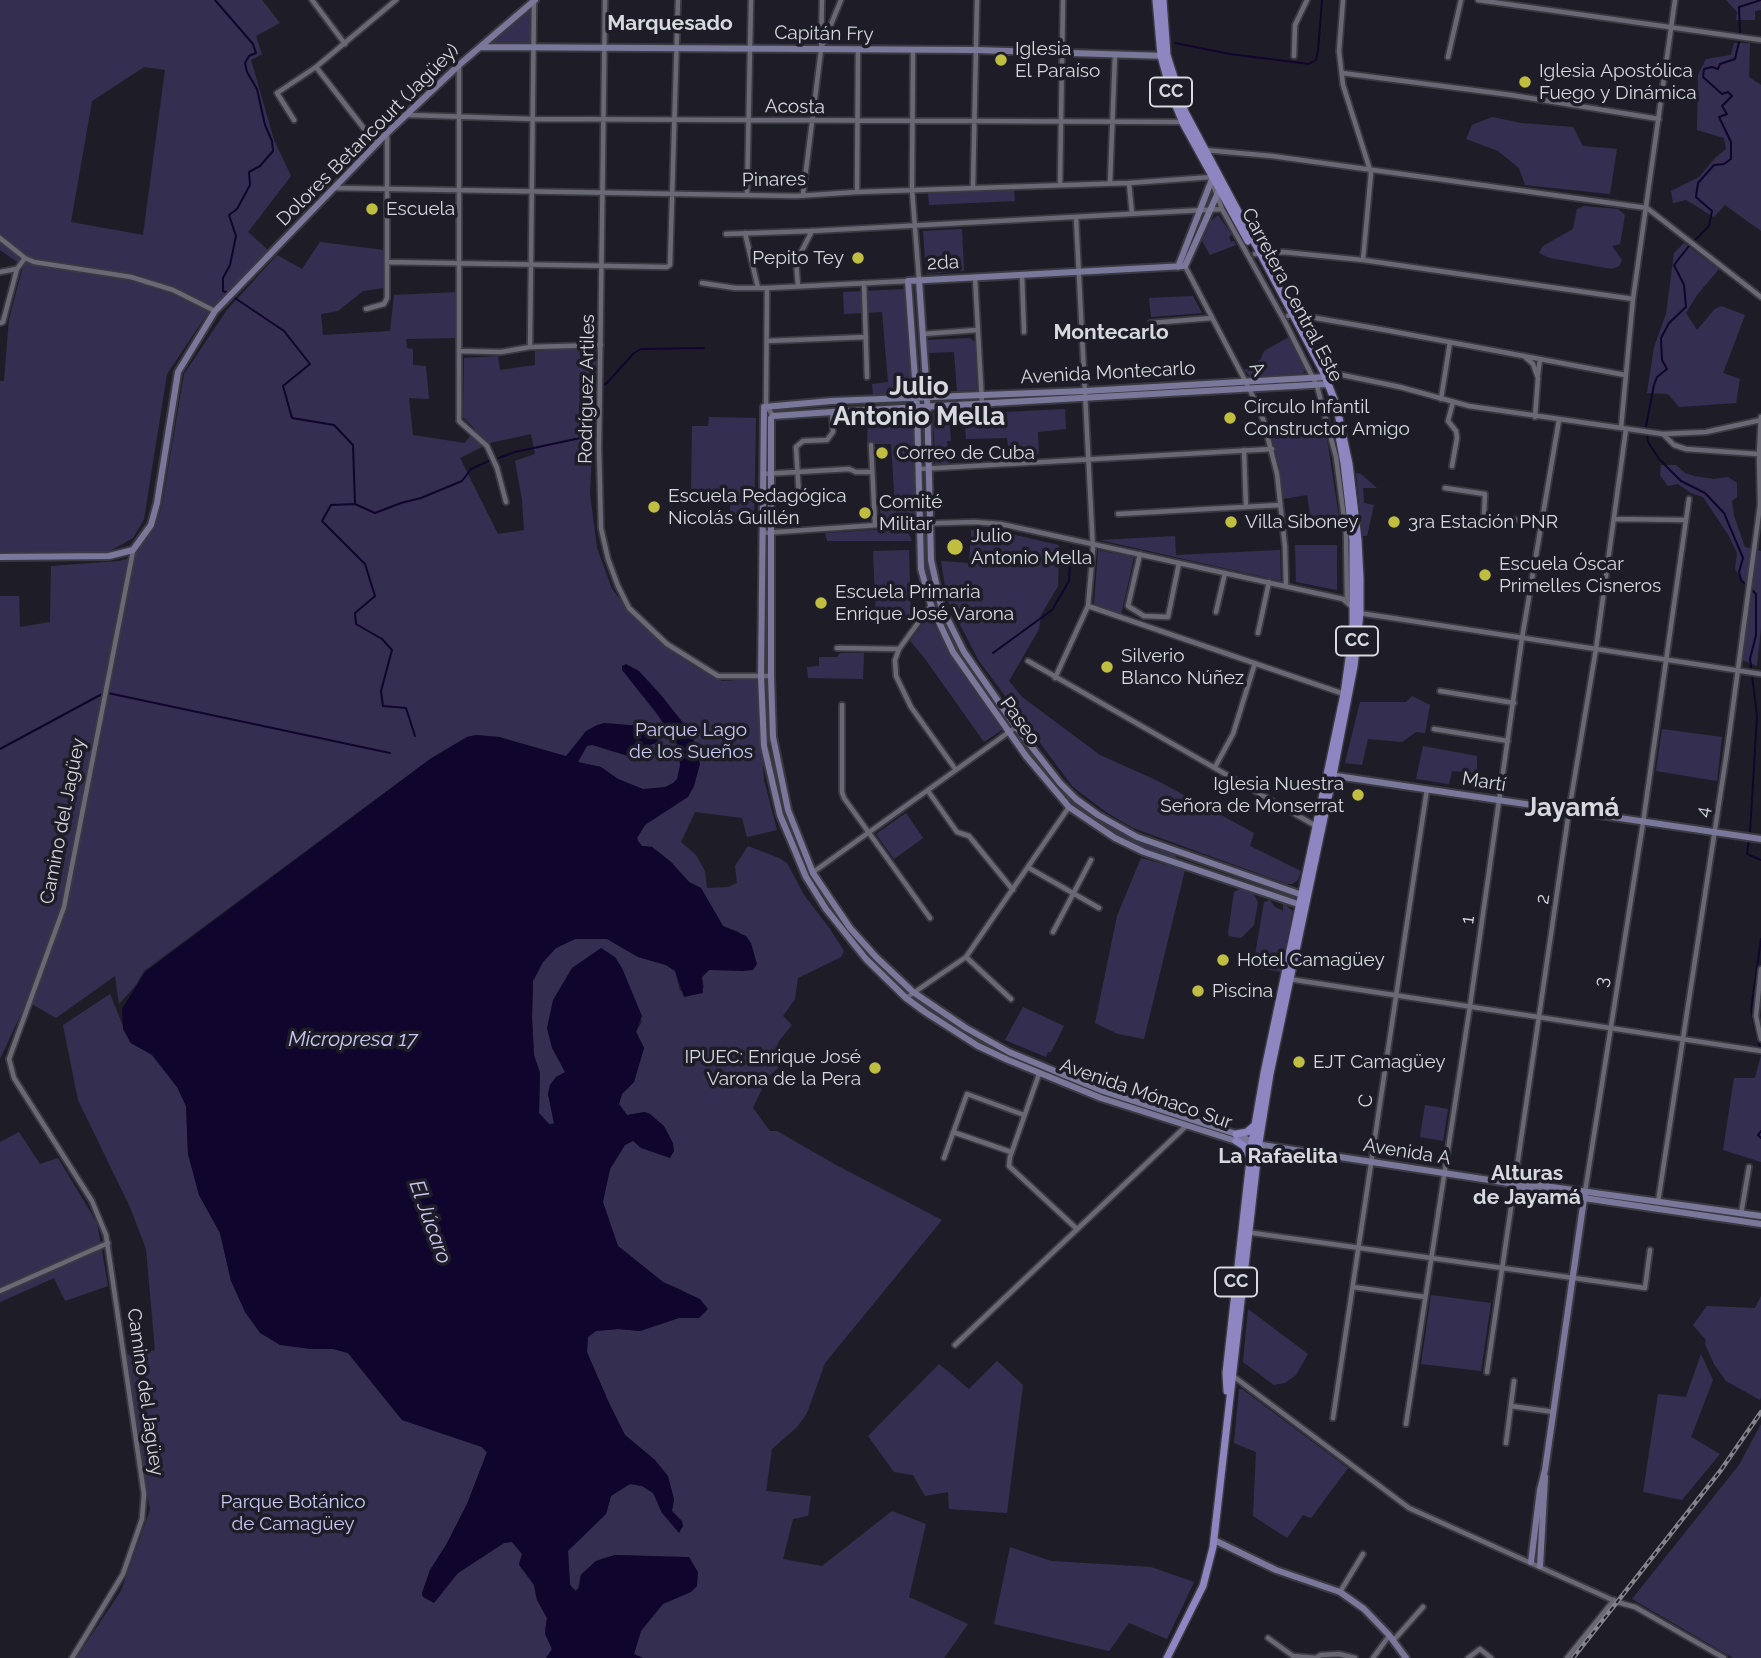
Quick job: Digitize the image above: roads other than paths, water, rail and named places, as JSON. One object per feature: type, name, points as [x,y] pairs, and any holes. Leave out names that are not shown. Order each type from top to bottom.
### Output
[{"type":"main road","name":"Carretera Central Este","points":[[1156,0],[1172,96],[1219,191],[1291,315],[1322,380],[1336,424],[1344,463],[1353,540],[1357,611],[1354,666],[1255,1124],[1245,1232]]},
{"type":"main road","name":"Carretera Central Este","points":[[1163,0],[1164,56]]},
{"type":"main road","name":"Carretera Central Este","points":[[1330,775],[1357,611]]},
{"type":"main road","name":"Carretera Central Este","points":[[1167,1658],[1203,1586],[1213,1540],[1255,1143],[1287,979]]},
{"type":"main road","points":[[1250,1160],[1244,1146],[1236,1137],[1255,1124]]},
{"type":"street","points":[[312,0],[345,44]]},
{"type":"street","points":[[294,120],[277,93],[316,67],[396,0]]},
{"type":"street","points":[[530,347],[534,0]]},
{"type":"street","name":"Dolores Betancourt (Jagüey)","points":[[230,295],[387,132],[534,0]]},
{"type":"street","name":"Rodríguez Artiles","points":[[605,0],[599,448],[601,528],[608,559],[629,608],[667,644],[718,676],[771,676]]},
{"type":"street","points":[[388,262],[670,265],[678,0]]},
{"type":"street","points":[[747,195],[751,0]]},
{"type":"street","points":[[803,194],[821,50],[822,0]]},
{"type":"street","points":[[821,50],[841,0]]},
{"type":"street","points":[[973,187],[976,0]]},
{"type":"street","points":[[1060,185],[1063,0]]},
{"type":"street","points":[[1294,56],[1295,25],[1307,0]]},
{"type":"street","points":[[1343,0],[1339,51],[1342,73],[1371,173],[1363,260]]},
{"type":"street","points":[[1448,57],[1461,0]]},
{"type":"street","points":[[1478,0],[1761,40]]},
{"type":"street","name":"2","points":[[1488,1372],[1614,519],[1633,299],[1675,0]]},
{"type":"street","name":"Capitán Fry","points":[[481,47],[976,50],[1164,56]]},
{"type":"street","points":[[857,192],[858,49]]},
{"type":"street","points":[[913,50],[912,190],[919,280]]},
{"type":"street","points":[[1110,183],[1115,55]]},
{"type":"street","points":[[459,65],[459,421],[487,446],[497,468],[506,502]]},
{"type":"street","points":[[316,67],[376,144]]},
{"type":"street","points":[[1342,73],[1523,97],[1659,119]]},
{"type":"street","name":"Acosta","points":[[406,115],[1112,124],[1186,122]]},
{"type":"street","points":[[366,309],[384,304],[387,299],[387,132]]},
{"type":"street","points":[[1201,150],[1272,156],[1647,208],[1761,297]]},
{"type":"street","points":[[1181,266],[1213,177]]},
{"type":"street","name":"Pinares","points":[[335,188],[797,197],[803,194],[1129,183],[1213,177]]},
{"type":"street","points":[[1129,183],[1132,214]]},
{"type":"street","points":[[1219,191],[1222,209],[1322,380],[1338,468],[1346,533],[1347,600]]},
{"type":"street","points":[[1181,266],[1219,191]]},
{"type":"street","points":[[726,234],[1222,209]]},
{"type":"street","points":[[1055,678],[1088,606],[1094,544],[1076,218]]},
{"type":"street","points":[[798,286],[796,262],[812,231]]},
{"type":"street","points":[[745,233],[758,288]]},
{"type":"street","points":[[0,238],[34,262],[131,277],[173,290],[215,311]]},
{"type":"street","points":[[1257,254],[1283,252],[1363,260],[1633,299]]},
{"type":"street","points":[[0,323],[3,322],[17,269],[25,258]]},
{"type":"street","name":"2da","points":[[702,283],[735,288],[767,288],[1181,266]]},
{"type":"street","name":"A","points":[[1181,266],[1250,390],[1272,449],[1285,547],[1286,586]]},
{"type":"street","points":[[0,272],[17,269]]},
{"type":"street","points":[[1022,275],[1024,332]]},
{"type":"street","points":[[975,277],[982,404]]},
{"type":"street","name":"Paseo","points":[[919,280],[928,397],[931,560],[941,606],[964,652],[1016,727],[1060,783],[1098,815],[1137,837],[1304,896]]},
{"type":"street","name":"Paseo","points":[[908,281],[917,397],[921,569],[930,605],[953,652],[1008,732],[1048,785],[1069,807],[1115,838],[1182,866],[1303,906]]},
{"type":"street","points":[[864,283],[867,377]]},
{"type":"street","points":[[767,288],[766,405],[773,416]]},
{"type":"street","name":"Camino del Jagüey","points":[[72,1658],[123,1574],[142,1519],[144,1494],[108,1243],[102,1219],[14,1078],[9,1059],[64,907],[133,550],[151,525],[157,503],[178,372],[215,311],[230,295]]},
{"type":"street","points":[[1291,315],[1625,375]]},
{"type":"street","points":[[1151,323],[1212,318]]},
{"type":"street","points":[[923,334],[977,330]]},
{"type":"street","points":[[768,341],[866,337]]},
{"type":"street","points":[[1440,400],[1450,342]]},
{"type":"street","points":[[459,351],[501,352],[530,347],[601,345]]},
{"type":"street","points":[[1523,356],[1533,364],[1538,378]]},
{"type":"street","points":[[1535,417],[1540,359]]},
{"type":"street","points":[[1322,380],[1400,387],[1440,400],[1535,417],[1662,434],[1706,432],[1761,418]]},
{"type":"street","name":"Avenida Montecarlo","points":[[766,405],[1322,380]]},
{"type":"street","name":"Avenida Montecarlo","points":[[773,416],[1250,390],[1322,380]]},
{"type":"street","points":[[1452,466],[1457,438],[1456,431],[1448,421],[1453,402]]},
{"type":"street","name":"Avenida Mónaco Sur","points":[[766,405],[763,412],[761,676],[764,746],[780,815],[806,877],[848,938],[906,998],[978,1046],[1039,1074],[1102,1094],[1185,1127],[1236,1137]]},
{"type":"street","points":[[828,498],[799,497],[796,447],[803,441],[827,440],[833,432],[832,412]]},
{"type":"street","name":"Avenida Mónaco Sur","points":[[773,416],[771,676],[774,746],[788,810],[814,873],[850,928],[913,992],[966,1028],[1009,1052],[1102,1094]]},
{"type":"street","name":"4","points":[[1658,1206],[1727,751],[1760,505],[1761,418]]},
{"type":"street","name":"1","points":[[1406,1424],[1470,1006],[1522,638],[1559,420]]},
{"type":"street","points":[[1662,434],[1674,445],[1686,449],[1760,454]]},
{"type":"street","points":[[872,445],[875,525]]},
{"type":"street","points":[[920,468],[1272,449]]},
{"type":"street","points":[[1244,450],[1246,507]]},
{"type":"street","points":[[763,474],[849,469],[872,472]]},
{"type":"street","points":[[1445,488],[1485,494],[1484,516],[1542,523]]},
{"type":"street","name":"3","points":[[1531,1562],[1584,1195],[1643,823],[1689,499]]},
{"type":"street","points":[[1118,514],[1280,505]]},
{"type":"street","points":[[1614,519],[1686,520]]},
{"type":"street","points":[[763,533],[875,525],[974,522],[1001,524],[1347,600],[1357,611],[1758,673]]},
{"type":"street","points":[[0,557],[109,556],[133,550]]},
{"type":"street","points":[[1140,554],[1128,606],[1144,616],[1168,617],[1179,563]]},
{"type":"street","points":[[1216,612],[1225,573]]},
{"type":"street","points":[[1258,633],[1269,582]]},
{"type":"street","points":[[930,605],[899,649],[895,660],[896,676],[904,695],[956,770]]},
{"type":"street","points":[[1088,606],[1344,694]]},
{"type":"street","points":[[1144,616],[1146,625]]},
{"type":"street","points":[[837,648],[899,649]]},
{"type":"street","points":[[1028,661],[1319,827]]},
{"type":"street","points":[[1215,767],[1233,734],[1255,663]]},
{"type":"street","points":[[1440,691],[1514,703]]},
{"type":"street","points":[[842,705],[842,792],[849,806],[930,918]]},
{"type":"street","points":[[806,877],[1016,727]]},
{"type":"street","points":[[1434,729],[1508,741]]},
{"type":"street","points":[[764,746],[774,746]]},
{"type":"street","name":"Martí","points":[[1330,775],[1761,839]]},
{"type":"street","name":"C","points":[[1333,1418],[1427,789]]},
{"type":"street","points":[[928,791],[957,832],[969,836],[1013,890]]},
{"type":"street","points":[[906,998],[967,957],[1069,807]]},
{"type":"street","points":[[1182,866],[1185,855]]},
{"type":"street","points":[[1053,932],[1091,860]]},
{"type":"street","points":[[1029,868],[1098,908]]},
{"type":"street","points":[[967,957],[1011,999]]},
{"type":"street","points":[[1761,969],[1756,1016],[1761,1039]]},
{"type":"street","points":[[1287,979],[1759,1051]]},
{"type":"street","points":[[1039,1074],[1009,1162],[1011,1169],[1077,1229]]},
{"type":"street","points":[[944,1158],[967,1094],[1024,1115]]},
{"type":"street","name":"Avenida Mónaco Sur","points":[[1126,1103],[1192,1120],[1255,1143]]},
{"type":"street","points":[[956,1345],[1192,1120]]},
{"type":"street","points":[[953,1132],[1011,1152]]},
{"type":"street","name":"Avenida A","points":[[1255,1143],[1515,1184],[1522,1189],[1553,1190],[1761,1224]]},
{"type":"street","points":[[1741,1213],[1748,1167]]},
{"type":"street","name":"Avenida A","points":[[1658,1206],[1761,1216]]},
{"type":"street","points":[[1245,1232],[1644,1288],[1650,1250]]},
{"type":"street","points":[[0,1291],[108,1243]]},
{"type":"street","points":[[1353,1287],[1425,1297]]},
{"type":"street","points":[[1230,1375],[1409,1508],[1635,1607],[1724,1658]]},
{"type":"street","points":[[1506,1443],[1514,1381]]},
{"type":"street","points":[[1511,1406],[1554,1412]]},
{"type":"street","name":"3","points":[[1540,1566],[1545,1470]]},
{"type":"street","points":[[1213,1540],[1276,1570],[1340,1592],[1364,1609],[1406,1658]]},
{"type":"street","points":[[1340,1592],[1363,1554]]},
{"type":"street","points":[[1567,1658],[1614,1600]]},
{"type":"street","points":[[1374,1658],[1423,1607]]},
{"type":"street","points":[[1268,1638],[1293,1656],[1316,1658],[1339,1654],[1354,1658]]},
{"type":"street","points":[[1468,1658],[1480,1649],[1491,1658]]},
{"type":"water","name":"Micropresa 17","points":[[626,664],[639,671],[692,734],[700,764],[688,797],[645,825],[637,838],[638,841],[642,846],[652,847],[671,862],[689,882],[701,888],[723,926],[746,936],[757,964],[753,970],[709,970],[702,977],[703,993],[684,997],[675,971],[666,965],[638,957],[607,939],[575,939],[556,948],[543,962],[533,981],[534,1055],[540,1073],[539,1113],[549,1124],[554,1124],[548,1094],[556,1077],[565,1072],[552,1048],[547,1028],[553,1000],[572,968],[601,948],[615,957],[622,968],[642,1016],[636,1032],[644,1048],[634,1082],[622,1094],[619,1104],[627,1115],[645,1112],[650,1114],[664,1126],[674,1151],[670,1158],[641,1148],[633,1141],[625,1145],[610,1169],[603,1202],[618,1246],[663,1282],[700,1299],[708,1309],[699,1318],[679,1318],[640,1331],[596,1331],[588,1337],[587,1352],[625,1435],[655,1460],[668,1476],[674,1499],[672,1511],[682,1521],[683,1526],[679,1533],[662,1513],[653,1493],[642,1486],[630,1484],[611,1496],[606,1514],[568,1551],[570,1585],[575,1591],[579,1588],[581,1575],[596,1561],[615,1555],[689,1557],[698,1572],[697,1586],[691,1592],[663,1604],[641,1631],[634,1654],[643,1658],[546,1658],[552,1649],[545,1634],[547,1618],[537,1600],[534,1585],[519,1565],[522,1554],[512,1542],[504,1543],[458,1573],[434,1603],[423,1597],[430,1570],[467,1504],[487,1452],[482,1447],[402,1420],[348,1353],[333,1349],[280,1345],[260,1333],[245,1312],[231,1281],[220,1233],[199,1195],[188,1154],[186,1106],[177,1087],[152,1055],[131,1043],[123,1029],[122,1009],[145,972],[430,759],[467,737],[499,737],[566,756],[586,731],[597,725],[604,723],[642,726],[656,733],[658,739],[658,742],[648,746],[644,761],[592,745],[587,746],[578,762],[601,767],[618,779],[643,789],[665,787],[673,783],[677,779],[680,765],[678,746],[622,670],[622,666]]},
{"type":"waterway","points":[[215,0],[253,44],[256,53],[249,56],[245,63],[257,89],[273,151],[260,166],[249,172],[250,185],[237,209],[229,215],[236,236],[230,265],[223,278],[223,291],[228,293]]},
{"type":"waterway","points":[[1175,43],[1230,54],[1309,64],[1316,60],[1318,51],[1322,0]]},
{"type":"waterway","points":[[1740,34],[1739,7],[1761,0]]},
{"type":"waterway","points":[[1695,240],[1709,226],[1712,211],[1696,197],[1698,183],[1714,165],[1724,164],[1731,159],[1731,142],[1719,117],[1727,114],[1722,106],[1732,96],[1728,92],[1722,94],[1703,77],[1704,69],[1718,69],[1720,64],[1735,59],[1739,42]]},
{"type":"waterway","points":[[1689,246],[1674,265],[1684,285],[1686,307],[1669,323],[1661,338],[1662,360],[1667,369],[1657,377],[1654,385],[1646,426],[1648,442],[1659,459],[1681,481],[1705,493],[1724,513],[1743,558],[1739,572],[1744,583]]},
{"type":"waterway","points":[[232,296],[284,331],[310,364],[283,386],[292,418],[334,425],[353,445],[355,504],[331,505],[322,521],[365,564],[375,596],[355,613],[356,624],[382,639],[392,650],[381,691],[383,706],[406,708],[415,736]]},
{"type":"waterway","points":[[496,459],[515,452],[585,437],[590,391],[607,383],[634,353],[641,349],[704,348]]},
{"type":"waterway","points":[[355,504],[375,513],[462,481],[471,469],[491,460]]},
{"type":"waterway","points":[[993,653],[1052,610],[1069,581],[1071,547]]},
{"type":"waterway","points":[[1750,833],[1757,716],[1750,659],[1756,635],[1756,594],[1752,590]]},
{"type":"waterway","points":[[108,693],[390,753]]},
{"type":"waterway","points":[[0,749],[102,694]]},
{"type":"waterway","points":[[1749,839],[1747,854],[1761,860]]},
{"type":"waterway","points":[[1760,1048],[1751,1010],[1761,939]]},
{"type":"waterway","points":[[1761,1131],[1758,1135],[1761,1138]]},
{"type":"railway","points":[[1573,1658],[1721,1470],[1761,1412]]},
{"type":"place","name":"Iglesia El Paraíso","points":[[1001,60]]},
{"type":"place","name":"Iglesia Apostólica Fuego y Dinámica","points":[[1525,82]]},
{"type":"place","name":"Escuela","points":[[372,209]]},
{"type":"place","name":"Pepito Tey","points":[[858,258]]},
{"type":"place","name":"Círculo Infantil Constructor Amigo","points":[[1230,418]]},
{"type":"place","name":"Correo de Cuba","points":[[882,453]]},
{"type":"place","name":"Escuela Pedagógica Nicolás Guillén","points":[[654,507]]},
{"type":"place","name":"Comité Militar","points":[[865,513]]},
{"type":"place","name":"Villa Siboney","points":[[1231,522]]},
{"type":"place","name":"3ra Estación PNR","points":[[1394,522]]},
{"type":"place","name":"Julio Antonio Mella","points":[[955,547]]},
{"type":"place","name":"Escuela Óscar Primelles Cisneros","points":[[1485,575]]},
{"type":"place","name":"Escuela Primaria Enrique José Varona","points":[[821,603]]},
{"type":"place","name":"Silverio Blanco Núñez","points":[[1107,667]]},
{"type":"place","name":"Iglesia Nuestra Señora de Monserrat","points":[[1358,795]]},
{"type":"place","name":"Hotel Camagüey","points":[[1223,960]]},
{"type":"place","name":"Piscina","points":[[1198,991]]},
{"type":"place","name":"EJT Camagüey","points":[[1299,1062]]},
{"type":"place","name":"IPUEC: Enrique José Varona de la Pera","points":[[875,1068]]},
{"type":"district","name":"Marquesado","points":[[670,24]]},
{"type":"district","name":"Montecarlo","points":[[1111,333]]},
{"type":"district","name":"Julio Antonio Mella","points":[[919,402]]},
{"type":"district","name":"Jayamá","points":[[1572,808]]},
{"type":"district","name":"La Rafaelita","points":[[1278,1157]]},
{"type":"district","name":"Alturas de Jayamá","points":[[1527,1186]]},
{"type":"park label","name":"Parque Lago de los Sueños","points":[[691,741]]},
{"type":"park label","name":"Parque Botánico de Camagüey","points":[[293,1513]]},
{"type":"water label","name":"El Júcaro","points":[[430,1222]]}]
